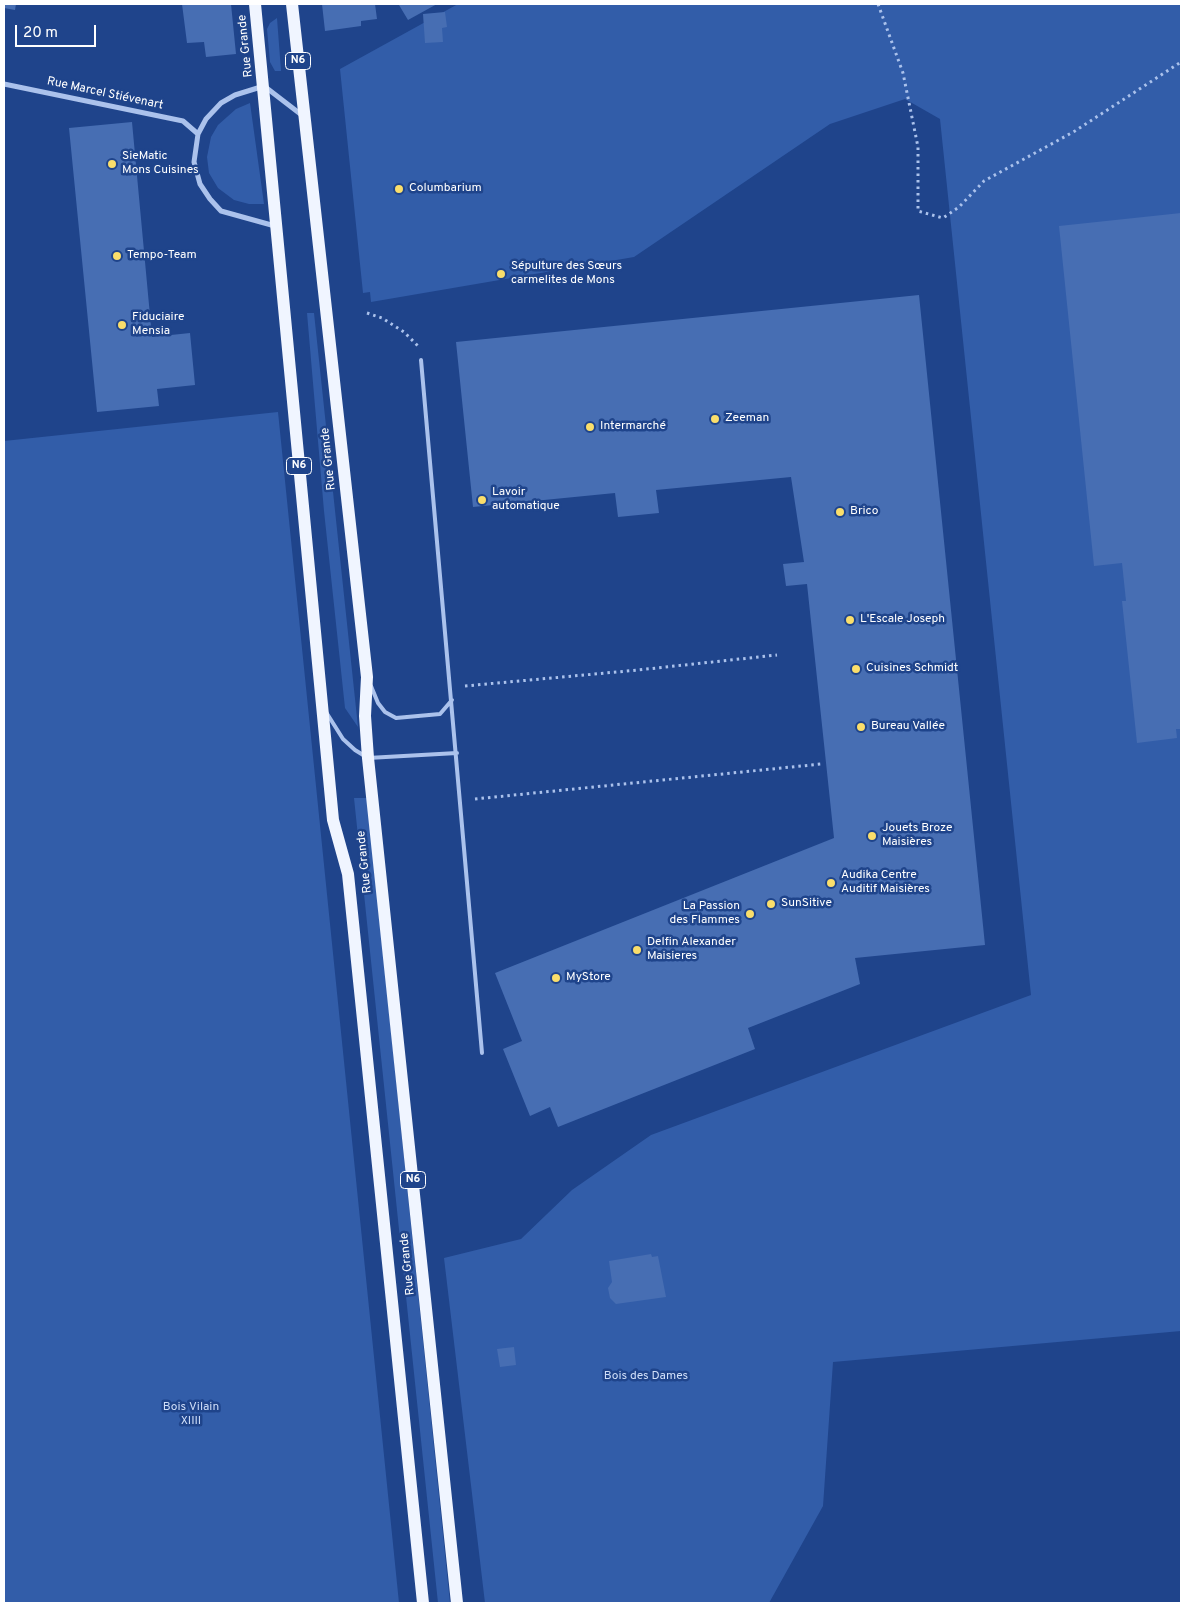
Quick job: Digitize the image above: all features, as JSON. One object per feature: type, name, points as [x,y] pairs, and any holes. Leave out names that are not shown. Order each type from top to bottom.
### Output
[{"type":"main road","name":"Rue Grande","points":[[255,4],[332,820],[348,874],[423,1603]]},
{"type":"main road","name":"Rue Grande","points":[[292,4],[367,677],[365,716],[368,758],[457,1603]]},
{"type":"street","name":"Rue Marcel Stiévenart","points":[[4,84],[183,121],[198,134]]},
{"type":"street","name":"Rue Grande","points":[[276,227],[221,211],[210,200],[200,184],[194,162],[198,134],[206,119],[221,103],[235,95],[264,86],[305,117]]},
{"type":"lane","points":[[421,360],[482,1052]]},
{"type":"lane","points":[[367,677],[378,703],[385,712],[396,718],[440,714],[452,700]]},
{"type":"lane","points":[[322,706],[343,739],[368,758],[457,753]]},
{"type":"path","points":[[878,4],[902,73],[918,147],[918,212],[943,218],[959,207],[984,181],[1075,131],[1181,62]]},
{"type":"path","points":[[367,313],[382,318],[404,332],[420,348],[421,360]]},
{"type":"path","points":[[450,687],[777,655]]},
{"type":"path","points":[[461,800],[649,783],[820,764]]},
{"type":"green space","name":"Bois des Dames","points":[[458,4],[1181,4],[1181,1331],[833,1362],[823,1506],[769,1603],[485,1603],[444,1258],[521,1239],[572,1190],[651,1135],[1031,995],[940,119],[905,99],[830,124],[634,257],[371,302],[370,292],[363,293],[340,69]]},
{"type":"green space","points":[[277,18],[281,71],[275,71],[270,62],[267,29],[270,23]]},
{"type":"green space","points":[[250,103],[264,204],[249,204],[234,200],[218,188],[209,173],[207,157],[211,137],[218,125],[236,109]]},
{"type":"green space","points":[[307,313],[314,313],[358,727],[345,708],[324,511]]},
{"type":"green space","name":"Bois Vilain XIIII","points":[[278,412],[399,1603],[4,1603],[4,441]]},
{"type":"green space","points":[[354,798],[367,798],[450,1603],[438,1603]]},
{"type":"building","points":[[4,4],[16,4],[15,10],[4,8]]},
{"type":"building","points":[[182,4],[231,4],[236,54],[206,57],[204,42],[187,43]]},
{"type":"building","points":[[322,4],[375,4],[377,19],[361,21],[361,26],[325,31]]},
{"type":"building","points":[[437,4],[408,20],[399,5]]},
{"type":"building","points":[[445,12],[447,27],[442,28],[443,42],[425,43],[423,14]]},
{"type":"building","points":[[132,122],[152,337],[190,333],[195,385],[157,389],[159,406],[97,412],[69,128]]},
{"type":"building","points":[[1181,213],[1181,729],[1176,729],[1177,738],[1137,743],[1122,601],[1126,601],[1122,563],[1094,566],[1059,226]]},
{"type":"building","points":[[919,295],[985,945],[855,958],[860,984],[748,1028],[755,1049],[558,1127],[550,1107],[530,1116],[503,1049],[522,1041],[495,973],[834,838],[807,584],[786,586],[783,564],[804,562],[791,477],[656,490],[659,513],[618,517],[615,493],[473,507],[456,342]]},
{"type":"building","points":[[651,1254],[652,1257],[658,1256],[666,1297],[616,1304],[610,1298],[608,1288],[612,1282],[609,1261]]},
{"type":"building","points":[[514,1347],[516,1365],[500,1367],[497,1349]]},
{"type":"place","name":"SieMatic Mons Cuisines","points":[[112,164]]},
{"type":"place","name":"Columbarium","points":[[399,189]]},
{"type":"place","name":"Tempo-Team","points":[[117,256]]},
{"type":"place","name":"Sépulture des Sœurs carmelites de Mons","points":[[501,274]]},
{"type":"place","name":"Fiduciaire Mensia","points":[[122,325]]},
{"type":"place","name":"Zeeman","points":[[715,419]]},
{"type":"place","name":"Intermarché","points":[[590,427]]},
{"type":"place","name":"Lavoir automatique","points":[[482,500]]},
{"type":"place","name":"Brico","points":[[840,512]]},
{"type":"place","name":"L'Escale Joseph","points":[[850,620]]},
{"type":"place","name":"Cuisines Schmidt","points":[[856,669]]},
{"type":"place","name":"Bureau Vallée","points":[[861,727]]},
{"type":"place","name":"Jouets Broze Maisières","points":[[872,836]]},
{"type":"place","name":"Audika Centre Auditif Maisières","points":[[831,883]]},
{"type":"place","name":"SunSitive","points":[[771,904]]},
{"type":"place","name":"La Passion des Flammes","points":[[750,914]]},
{"type":"place","name":"Delfin Alexander Maisieres","points":[[637,950]]},
{"type":"place","name":"MyStore","points":[[556,978]]}]
